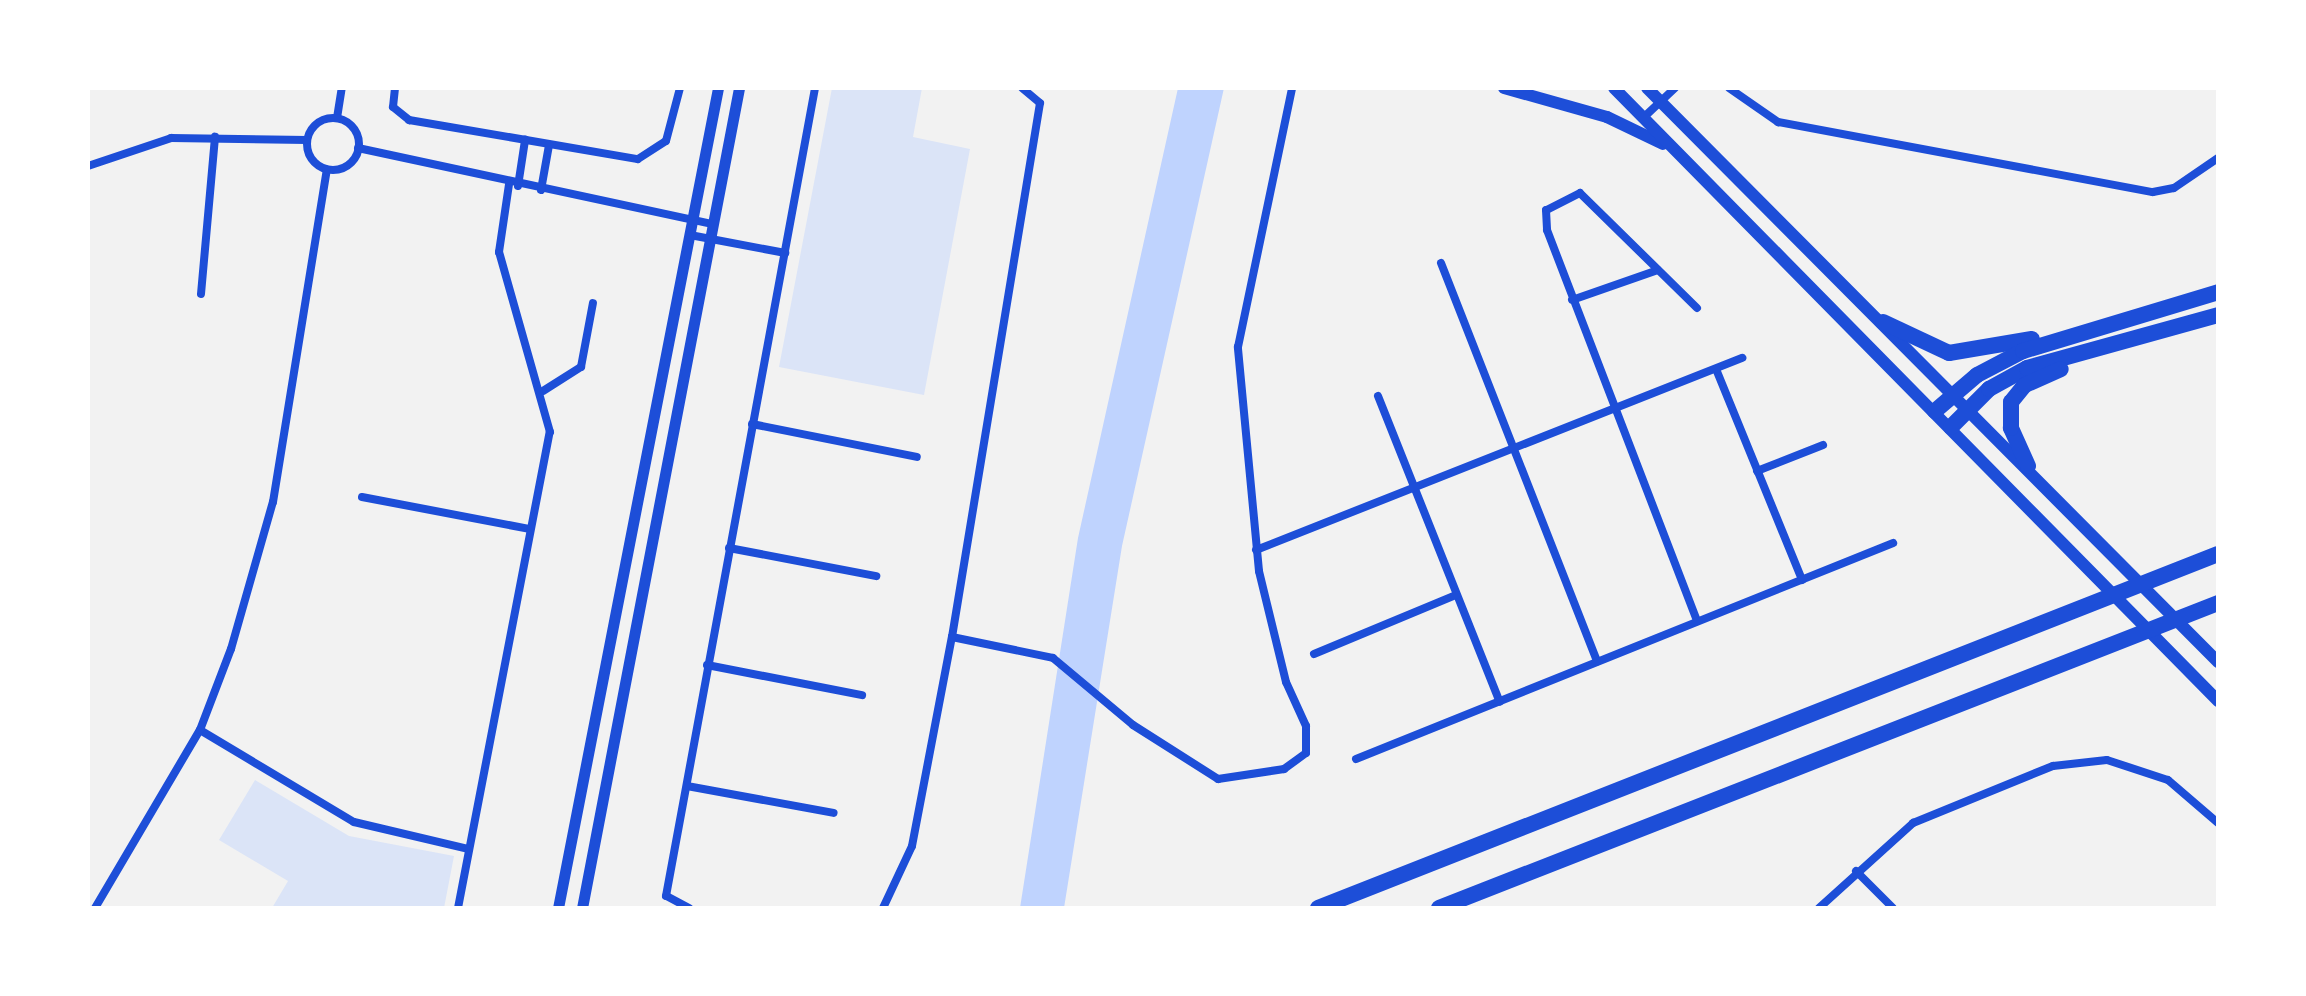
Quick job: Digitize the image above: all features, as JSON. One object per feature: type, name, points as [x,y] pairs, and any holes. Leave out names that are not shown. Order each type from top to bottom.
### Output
[{"type":"highway","points":[[1935,411],[1954,393],[2023,351],[2218,292]]},
{"type":"highway","points":[[1883,322],[1926,346],[1973,353],[2179,303]]},
{"type":"highway","points":[[1951,427],[1969,408],[2027,368],[2218,315]]},
{"type":"highway","points":[[2028,466],[2008,417],[2025,385],[2183,325]]},
{"type":"highway","points":[[1318,908],[2218,554]]},
{"type":"highway","points":[[1439,908],[2218,603]]},
{"type":"main road","points":[[1504,88],[1607,117],[1676,151]]},
{"type":"main road","points":[[1614,88],[2055,532],[2213,696]]},
{"type":"main road","points":[[1647,88],[2078,516],[2218,662]]},
{"type":"street","points":[[337,118],[342,88]]},
{"type":"street","points":[[395,88],[393,107],[401,117],[549,145],[648,157],[666,141],[680,88]]},
{"type":"street","points":[[558,908],[718,88]]},
{"type":"street","points":[[582,908],[739,88]]},
{"type":"street","points":[[689,908],[666,896],[815,88]]},
{"type":"street","points":[[883,908],[912,846],[952,637],[1040,103],[1022,88]]},
{"type":"street","points":[[952,637],[1053,658],[1116,712],[1218,779],[1253,777],[1300,760],[1310,741],[1280,659],[1256,550],[1238,347],[1292,88]]},
{"type":"street","points":[[1643,118],[1675,88]]},
{"type":"street","points":[[1729,88],[1778,122],[2153,192],[2174,188],[2218,158]]},
{"type":"street","points":[[337,118],[356,132],[358,148],[351,162],[327,169],[314,162],[307,140],[320,121],[337,118]]},
{"type":"street","points":[[88,166],[149,143],[215,137],[307,140]]},
{"type":"street","points":[[201,294],[215,137]]},
{"type":"street","points":[[458,908],[550,432],[543,391],[499,252],[525,140]]},
{"type":"street","points":[[541,190],[549,145]]},
{"type":"street","points":[[358,148],[513,185],[714,224]]},
{"type":"street","points":[[95,908],[200,730],[273,502],[327,169]]},
{"type":"street","points":[[1697,308],[1588,198],[1571,194],[1544,216],[1572,300],[1697,621]]},
{"type":"street","points":[[690,235],[785,253]]},
{"type":"street","points":[[1441,263],[1516,448],[1597,662]]},
{"type":"street","points":[[1572,300],[1658,270]]},
{"type":"street","points":[[543,391],[581,367],[593,303]]},
{"type":"street","points":[[1256,550],[1742,358]]},
{"type":"street","points":[[1716,369],[1802,580]]},
{"type":"street","points":[[1378,396],[1500,702]]},
{"type":"street","points":[[752,424],[917,457]]},
{"type":"street","points":[[1757,471],[1823,445]]},
{"type":"street","points":[[362,497],[529,529]]},
{"type":"street","points":[[1356,759],[1893,543]]},
{"type":"street","points":[[729,548],[876,576]]},
{"type":"street","points":[[1314,654],[1456,595]]},
{"type":"street","points":[[707,665],[862,695]]},
{"type":"street","points":[[200,730],[366,828],[468,849]]},
{"type":"street","points":[[1819,908],[1856,871],[1913,823],[2087,759],[2168,780],[2218,823]]},
{"type":"street","points":[[687,786],[834,813]]},
{"type":"street","points":[[1856,871],[1893,908]]},
{"type":"shaded area","points":[[832,88],[922,88],[913,137],[970,149],[924,395],[779,367]]},
{"type":"shaded area","points":[[255,780],[349,836],[454,856],[444,908],[272,908],[288,881],[219,840]]},
{"type":"water","points":[[1178,88],[1224,88],[1122,546],[1064,908],[1020,908],[1078,538]]}]
